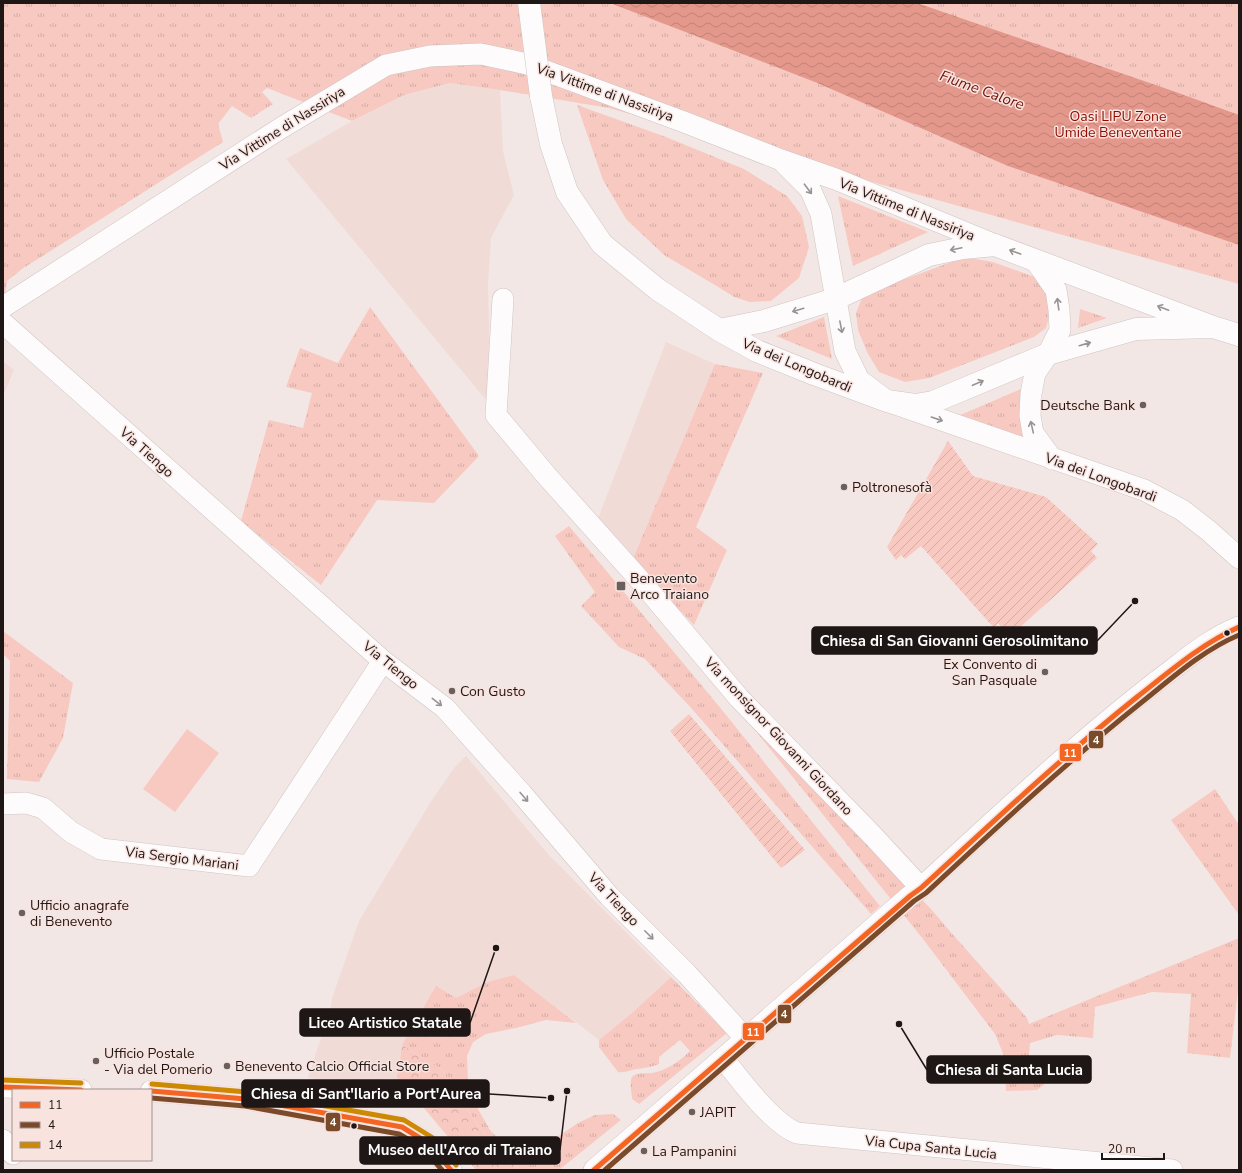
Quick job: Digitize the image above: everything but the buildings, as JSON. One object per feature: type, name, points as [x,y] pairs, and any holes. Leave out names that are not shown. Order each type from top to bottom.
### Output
[{"type":"main road","name":"Via dei Longobardi","points":[[529,3],[541,96],[551,144],[568,192],[602,244],[657,289],[719,330],[757,351],[888,401]]},
{"type":"main road","points":[[719,330],[764,321],[835,298],[929,255],[963,248],[995,245]]},
{"type":"main road","name":"Via Vittime di Nassiriya","points":[[995,245],[1212,327],[1239,335]]},
{"type":"main road","points":[[888,401],[915,405],[933,402],[1048,354],[1136,329],[1212,327]]},
{"type":"street","name":"Via Vittime di Nassiriya","points":[[3,307],[280,128],[386,64],[430,56],[481,54],[527,64],[838,180],[995,245]]},
{"type":"street","points":[[781,160],[810,190],[821,214],[845,351],[859,380],[888,401]]},
{"type":"street","points":[[1035,260],[1056,290],[1059,310],[1060,330],[1048,354],[1034,373],[1031,394],[1030,416],[1033,432],[1052,459]]},
{"type":"street","name":"Via monsignor Giovanni Giordano","points":[[503,300],[496,415],[546,475],[639,579],[739,698],[874,837],[915,892]]},
{"type":"street","name":"Via Tiengo","points":[[3,323],[383,661],[446,708],[609,896],[687,974],[746,1039]]},
{"type":"street","name":"Via dei Longobardi","points":[[888,401],[1144,490],[1182,510],[1209,531],[1239,558]]},
{"type":"street","points":[[594,1170],[915,892],[1116,713],[1207,642],[1239,626]]},
{"type":"street","name":"Via Sergio Mariani","points":[[3,804],[26,803],[43,808],[71,832],[101,849],[249,866],[383,661]]},
{"type":"street","name":"Via Cupa Santa Lucia","points":[[723,1058],[746,1088],[787,1129],[797,1133],[1172,1170]]},
{"type":"street","points":[[3,1087],[55,1089]]},
{"type":"street","points":[[152,1091],[246,1099],[402,1127],[428,1143],[450,1170]]},
{"type":"street","points":[[3,1140],[12,1153]]},
{"type":"shaded area","points":[[450,83],[500,90],[503,151],[514,195],[491,238],[488,284],[491,406],[286,159],[352,121],[404,95]]},
{"type":"shaded area","points":[[666,342],[715,364],[632,561],[597,521]]},
{"type":"shaded area","points":[[3,361],[14,370],[3,396]]},
{"type":"shaded area","points":[[466,756],[548,854],[671,977],[633,1012],[599,1040],[514,975],[487,982],[456,998],[402,1045],[395,1093],[308,1078],[331,1006],[332,998],[359,921],[430,803],[454,768]]},
{"type":"green space","name":"Oasi LIPU Zone Umide Beneventane","points":[[3,3],[1239,3],[1239,284],[609,108],[450,83],[404,95],[352,121],[267,88],[262,92],[273,104],[251,118],[232,106],[218,124],[223,142],[22,269],[7,281],[3,310]]},
{"type":"green space","points":[[577,105],[666,137],[744,169],[787,196],[802,216],[809,247],[799,278],[771,301],[750,302],[734,297],[664,255],[626,219],[603,180]]},
{"type":"green space","points":[[838,196],[928,232],[853,266]]},
{"type":"green space","points":[[965,257],[993,262],[1043,280],[1051,310],[1046,328],[1034,337],[929,378],[905,382],[879,372],[867,352],[858,330],[856,313],[862,298],[886,286]]},
{"type":"green space","points":[[370,307],[479,456],[434,503],[377,500],[321,585],[241,521],[269,420],[303,428],[312,393],[286,387],[300,348],[338,363]]},
{"type":"green space","points":[[1080,309],[1107,318],[1078,328]]},
{"type":"green space","points":[[824,317],[832,359],[776,336]]},
{"type":"green space","points":[[715,364],[763,373],[696,527],[727,550],[694,625],[632,561]]},
{"type":"green space","points":[[1021,389],[1022,439],[958,416]]},
{"type":"green space","points":[[948,441],[973,476],[1046,497],[1098,544],[1091,551],[1097,558],[1009,637],[998,623],[994,628],[921,546],[905,559],[901,555],[896,560],[887,547]]},
{"type":"green space","points":[[569,526],[718,705],[880,906],[871,914],[692,709],[645,659],[619,647],[581,606],[595,592],[555,536]]},
{"type":"green space","points":[[3,631],[73,683],[63,738],[39,782],[7,779],[10,661],[3,654]]},
{"type":"green space","points":[[689,714],[805,850],[781,868],[670,731]]},
{"type":"green space","points":[[742,714],[931,909],[1027,1018],[1029,1024],[1239,938],[1239,982],[1230,1058],[1187,1053],[1191,994],[1152,992],[1095,1007],[1093,1038],[1057,1035],[1030,1043],[1028,1066],[1045,1084],[1037,1090],[1006,1091],[1004,1056],[995,1034],[923,939]]},
{"type":"green space","points":[[187,729],[219,753],[175,812],[143,789]]},
{"type":"green space","points":[[1215,789],[1239,825],[1239,915],[1171,820]]},
{"type":"green space","points":[[514,975],[576,1023],[546,1020],[486,1034],[473,1042],[467,1056],[468,1081],[477,1107],[490,1130],[503,1144],[521,1152],[532,1154],[538,1153],[578,1123],[595,1115],[613,1114],[621,1120],[559,1170],[521,1170],[498,1152],[465,1107],[442,1070],[402,1045],[436,986],[456,998],[487,982]]},
{"type":"green space","points":[[671,977],[727,1033],[639,1104],[632,1099],[632,1077],[636,1074],[652,1073],[668,1068],[690,1051],[680,1040],[659,1057],[659,1064],[626,1072],[618,1072],[599,1047],[599,1040],[633,1012]]},
{"type":"green space","points":[[402,1045],[442,1070],[465,1107],[498,1152],[521,1170],[476,1170],[423,1107],[395,1093]]},
{"type":"water","name":"Fiume Calore","points":[[610,3],[917,3],[1239,115],[1239,245],[1008,166],[815,82]]},
{"type":"transit line","name":"11","points":[[594,1170],[921,888],[1109,720],[1198,650],[1239,627]]},
{"type":"transit line","name":"4","points":[[605,1170],[914,901],[926,893],[1086,748],[1200,656],[1239,635]]},
{"type":"transit line","name":"14","points":[[3,1080],[81,1083]]},
{"type":"transit line","name":"14","points":[[152,1084],[247,1092],[404,1120],[433,1138],[456,1165]]},
{"type":"transit line","name":"11","points":[[3,1087],[55,1089]]},
{"type":"transit line","name":"11","points":[[152,1091],[246,1099],[402,1127],[428,1143],[451,1170]]},
{"type":"transit line","name":"4","points":[[152,1098],[245,1106],[399,1134],[423,1148],[442,1170]]},
{"type":"place","name":"Deutsche Bank","points":[[1143,405]]},
{"type":"place","name":"Poltronesofà","points":[[844,487]]},
{"type":"place","name":"Benevento Arco Traiano","points":[[621,586]]},
{"type":"place","name":"Chiesa di San Giovanni Gerosolimitano","points":[[1135,601]]},
{"type":"place","name":"Ex Convento di San Pasquale","points":[[1045,672]]},
{"type":"place","name":"Con Gusto","points":[[452,691]]},
{"type":"place","name":"Ufficio anagrafe di Benevento","points":[[22,913]]},
{"type":"place","name":"Liceo Artistico Statale","points":[[496,948]]},
{"type":"place","name":"Chiesa di Santa Lucia","points":[[899,1024]]},
{"type":"place","name":"Ufficio Postale - Via del Pomerio","points":[[96,1061]]},
{"type":"place","name":"Benevento Calcio Official Store","points":[[227,1066]]},
{"type":"place","name":"Museo dell'Arco di Traiano","points":[[567,1091]]},
{"type":"place","name":"Chiesa di Sant'Ilario a Port'Aurea","points":[[551,1098]]},
{"type":"place","name":"JAPIT","points":[[692,1112]]},
{"type":"place","name":"La Pampanini","points":[[644,1151]]}]
